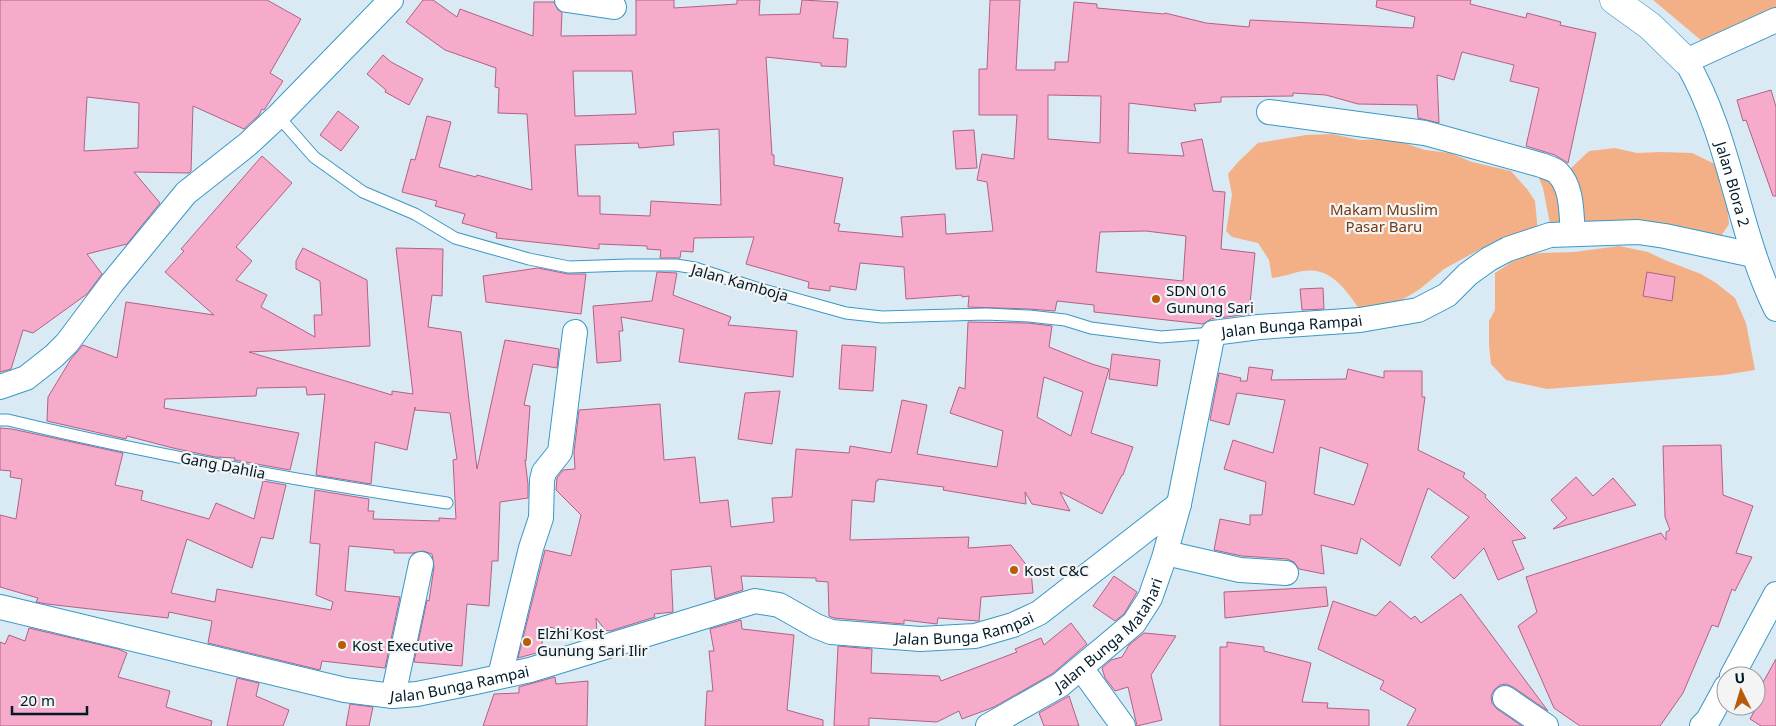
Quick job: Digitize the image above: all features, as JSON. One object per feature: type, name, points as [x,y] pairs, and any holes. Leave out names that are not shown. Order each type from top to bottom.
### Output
[{"type":"street","points":[[0,387],[26,378],[54,356],[67,343],[112,283],[186,193],[248,144],[278,116],[391,0]]},
{"type":"street","points":[[567,0],[614,7]]},
{"type":"street","points":[[1614,0],[1650,26],[1686,62],[1776,20]]},
{"type":"street","name":"Jalan Blora 2","points":[[1686,62],[1700,86],[1715,126],[1753,255],[1776,309]]},
{"type":"street","points":[[1269,112],[1425,132],[1541,165],[1557,172],[1564,181],[1568,190],[1573,234]]},
{"type":"street","name":"Jalan Bunga Rampai","points":[[0,607],[345,690],[393,696],[417,694],[530,670],[756,601],[779,605],[816,626],[846,635],[920,639],[975,636],[1013,625],[1039,613],[1179,504],[1213,333],[1243,328],[1360,320],[1418,310],[1447,295],[1468,274],[1489,259],[1508,249],[1550,235],[1638,232],[1666,236],[1753,255]]},
{"type":"street","points":[[500,676],[531,548],[541,518],[544,472],[560,452],[575,332]]},
{"type":"street","name":"Jalan Bunga Matahari","points":[[988,726],[1060,685],[1134,623],[1150,598],[1166,553],[1179,504]]},
{"type":"street","points":[[1166,553],[1240,570],[1286,573]]},
{"type":"street","points":[[393,696],[421,564]]},
{"type":"street","points":[[1737,666],[1776,594]]},
{"type":"street","points":[[1081,668],[1123,726]]},
{"type":"street","points":[[1505,698],[1546,726]]},
{"type":"street","points":[[1708,724],[1716,708]]},
{"type":"lane","name":"Jalan Kamboja","points":[[278,116],[314,156],[363,192],[415,214],[455,238],[529,259],[569,267],[628,265],[695,268],[753,287],[846,313],[882,317],[994,314],[1065,320],[1091,328],[1153,337],[1213,333]]},
{"type":"lane","name":"Gang Dahlia","points":[[0,420],[8,420],[84,439],[316,484],[447,503]]},
{"type":"green space","points":[[1653,0],[1776,0],[1776,15],[1702,41]]},
{"type":"green space","name":"Makam Muslim Pasar Baru","points":[[1332,134],[1360,140],[1392,139],[1425,150],[1450,153],[1472,162],[1511,171],[1535,201],[1538,232],[1499,239],[1444,269],[1420,289],[1382,312],[1365,317],[1347,291],[1324,273],[1303,271],[1272,278],[1269,260],[1258,243],[1232,237],[1226,231],[1232,195],[1228,174],[1258,143],[1306,135]]},
{"type":"green space","points":[[1615,148],[1637,153],[1692,153],[1717,165],[1720,185],[1727,203],[1729,224],[1719,239],[1550,224],[1543,188],[1535,168],[1567,172],[1589,151]]},
{"type":"green space","points":[[1619,246],[1648,252],[1701,274],[1735,298],[1746,323],[1755,370],[1724,375],[1547,389],[1506,380],[1491,364],[1489,345],[1489,321],[1495,310],[1495,273],[1521,256]]},
{"type":"building","points":[[0,0],[267,0],[301,19],[270,73],[283,81],[264,110],[262,109],[259,115],[244,129],[193,106],[191,171],[189,173],[134,172],[160,203],[127,244],[87,254],[102,274],[87,294],[33,333],[23,330],[11,369],[0,372]],"holes":[[[87,97],[139,103],[138,148],[84,151]]]},
{"type":"building","points":[[423,0],[433,0],[457,17],[460,9],[533,36],[534,2],[554,2],[558,10],[562,12],[561,36],[636,35],[636,0],[674,0],[674,8],[737,4],[737,0],[760,0],[759,15],[800,14],[802,0],[838,2],[833,38],[848,39],[846,67],[821,66],[821,63],[766,57],[774,165],[843,178],[834,223],[840,224],[838,231],[903,237],[901,217],[945,214],[946,234],[993,231],[987,182],[977,180],[982,154],[1014,159],[1017,115],[979,115],[979,69],[987,69],[990,0],[1020,0],[1016,70],[1055,70],[1055,62],[1068,62],[1074,2],[1097,4],[1097,8],[1165,13],[1206,23],[1249,27],[1250,20],[1413,28],[1415,17],[1376,7],[1377,0],[1471,0],[1470,4],[1526,18],[1527,13],[1561,22],[1560,25],[1596,33],[1568,163],[1555,155],[1526,146],[1539,88],[1510,81],[1514,65],[1462,52],[1454,80],[1437,75],[1439,123],[1418,118],[1417,105],[1358,104],[1326,95],[1293,93],[1293,96],[1221,97],[1221,102],[1194,104],[1196,111],[1129,103],[1128,153],[1184,156],[1181,143],[1202,139],[1213,191],[1225,192],[1221,249],[1255,253],[1249,314],[1211,319],[1203,324],[1094,312],[1094,305],[1057,301],[1055,311],[968,307],[969,296],[962,297],[962,295],[906,299],[904,267],[860,263],[856,290],[830,286],[830,291],[808,288],[809,282],[746,264],[754,237],[694,238],[693,252],[681,251],[680,258],[660,258],[661,250],[647,249],[647,246],[599,244],[599,249],[496,238],[497,233],[462,223],[465,214],[435,206],[437,201],[402,192],[411,159],[415,160],[427,116],[451,122],[439,167],[532,190],[527,114],[498,113],[499,88],[495,87],[496,68],[445,50],[406,22]],"holes":[[[573,71],[632,71],[636,114],[575,116]],[[1048,95],[1101,96],[1100,143],[1048,139]],[[719,129],[721,205],[651,201],[650,216],[600,214],[600,196],[578,196],[575,145],[638,143],[639,148],[674,145],[673,132]],[[1146,231],[1186,236],[1183,281],[1096,272],[1100,232]]]},
{"type":"building","points":[[383,55],[391,62],[423,79],[409,105],[385,92],[386,90],[367,74]]},
{"type":"building","points":[[1771,90],[1776,107],[1776,196],[1773,196],[1746,120],[1743,121],[1737,100]]},
{"type":"building","points":[[338,111],[359,127],[341,151],[320,135]]},
{"type":"building","points":[[974,130],[977,168],[956,169],[953,131]]},
{"type":"building","points":[[262,156],[292,183],[236,247],[252,261],[236,280],[267,295],[261,307],[315,337],[314,315],[322,315],[320,281],[296,269],[296,261],[303,248],[367,280],[370,346],[249,352],[392,395],[392,391],[413,394],[396,248],[443,249],[442,296],[432,295],[428,327],[461,332],[477,469],[505,340],[559,349],[557,368],[533,364],[524,405],[530,406],[525,460],[528,498],[500,502],[498,561],[492,561],[489,606],[467,604],[462,666],[414,662],[427,600],[429,601],[434,567],[432,554],[423,551],[394,553],[394,550],[349,546],[345,591],[400,597],[385,668],[322,661],[320,670],[208,643],[212,621],[169,612],[168,618],[47,604],[36,602],[38,598],[0,587],[0,515],[16,519],[22,479],[10,477],[11,471],[0,470],[0,428],[123,453],[115,485],[143,491],[141,500],[209,519],[216,503],[254,519],[263,481],[286,485],[273,539],[261,537],[252,568],[187,539],[171,593],[215,602],[217,589],[331,610],[333,602],[316,595],[320,544],[310,543],[315,490],[369,499],[368,511],[374,511],[373,519],[439,521],[439,518],[456,519],[453,460],[457,459],[450,413],[415,410],[415,407],[407,450],[375,442],[371,484],[316,475],[325,394],[307,395],[306,387],[257,388],[256,396],[165,399],[164,408],[299,433],[290,470],[234,460],[235,458],[215,457],[127,436],[126,439],[47,421],[48,397],[71,359],[83,345],[117,358],[126,302],[214,315],[165,272],[184,251],[181,249]]},
{"type":"building","points":[[538,268],[568,274],[586,274],[581,314],[486,302],[483,276]]},
{"type":"building","points":[[657,272],[677,273],[673,295],[731,317],[728,325],[797,331],[793,377],[679,362],[684,329],[621,317],[623,331],[619,331],[621,361],[597,363],[593,306],[652,301]]},
{"type":"building","points":[[1647,272],[1675,277],[1672,301],[1643,296]]},
{"type":"building","points":[[1323,288],[1324,309],[1302,310],[1300,289]]},
{"type":"building","points":[[968,322],[1028,323],[1052,326],[1049,347],[1109,369],[1091,433],[1133,447],[1123,475],[1102,514],[1060,492],[1070,511],[1032,504],[1025,492],[1026,504],[943,490],[944,487],[878,479],[876,481],[874,502],[852,500],[850,540],[969,537],[968,548],[1011,545],[1031,571],[1033,593],[981,597],[979,621],[938,618],[937,624],[904,620],[904,624],[829,616],[828,582],[816,581],[816,578],[741,576],[743,590],[715,599],[711,566],[671,570],[673,612],[654,614],[655,617],[610,631],[605,630],[596,618],[597,635],[589,638],[586,630],[560,630],[546,626],[540,652],[518,658],[545,550],[571,556],[581,515],[556,490],[557,478],[563,470],[575,469],[574,452],[579,410],[660,404],[664,460],[695,457],[700,503],[728,500],[731,527],[774,522],[772,498],[792,497],[796,449],[849,453],[850,446],[891,453],[902,400],[927,405],[917,454],[997,467],[1003,431],[950,413],[959,387],[965,389]],"holes":[[[1044,377],[1083,392],[1071,436],[1037,417]]]},
{"type":"building","points":[[842,345],[876,347],[873,391],[839,389]]},
{"type":"building","points":[[1112,354],[1160,360],[1157,386],[1109,379]]},
{"type":"building","points":[[1249,367],[1273,370],[1271,380],[1346,379],[1348,369],[1384,378],[1384,371],[1422,371],[1422,397],[1425,397],[1418,450],[1465,473],[1463,477],[1486,495],[1485,497],[1526,538],[1512,541],[1524,569],[1498,580],[1484,548],[1454,579],[1431,557],[1469,517],[1428,488],[1400,566],[1361,538],[1357,554],[1321,545],[1324,574],[1299,569],[1294,562],[1287,559],[1242,556],[1214,550],[1220,519],[1250,525],[1250,515],[1262,515],[1266,482],[1224,469],[1233,440],[1273,453],[1285,400],[1237,393],[1229,425],[1210,420],[1219,373],[1241,378],[1240,381],[1247,381]],"holes":[[[1320,447],[1368,464],[1354,505],[1314,494]]]},
{"type":"building","points":[[780,391],[772,444],[738,439],[745,393]]},
{"type":"building","points":[[1721,445],[1723,495],[1753,506],[1736,553],[1752,557],[1735,591],[1732,589],[1718,627],[1712,625],[1683,693],[1660,726],[1580,726],[1554,708],[1518,626],[1537,612],[1526,577],[1661,533],[1666,540],[1666,532],[1670,530],[1665,517],[1663,446]]},
{"type":"building","points":[[1576,477],[1593,496],[1613,478],[1636,505],[1553,529],[1567,518],[1551,500]]},
{"type":"building","points":[[1114,576],[1137,592],[1124,614],[1115,621],[1093,606]]},
{"type":"building","points":[[1326,587],[1328,606],[1225,618],[1224,592]]},
{"type":"building","points":[[1461,594],[1548,711],[1506,684],[1500,685],[1494,690],[1491,696],[1492,703],[1497,709],[1522,726],[1407,726],[1416,709],[1380,689],[1384,681],[1318,649],[1333,601],[1376,616],[1390,601],[1411,619],[1415,616],[1421,623]]},
{"type":"building","points":[[741,620],[742,629],[794,635],[787,710],[823,720],[823,726],[705,726],[707,691],[713,691],[709,651],[714,651],[710,629]]},
{"type":"building","points":[[1071,623],[1087,644],[1052,674],[994,707],[962,719],[959,711],[937,722],[869,718],[869,726],[834,726],[838,646],[872,649],[871,673],[939,676],[941,681],[1017,652],[1015,649],[1041,638],[1044,645]]},
{"type":"building","points":[[29,628],[118,649],[127,653],[118,677],[170,691],[166,707],[212,721],[211,726],[0,726],[0,642],[5,644],[9,635],[25,641]]},
{"type":"building","points":[[1144,633],[1176,636],[1151,675],[1162,720],[1137,726],[1128,687],[1115,691],[1105,678],[1102,668],[1111,660],[1122,657],[1129,645]]},
{"type":"building","points":[[1227,642],[1264,647],[1264,651],[1311,663],[1302,702],[1328,703],[1327,708],[1369,710],[1369,726],[1220,726],[1220,647],[1227,647]]},
{"type":"building","points":[[1776,659],[1776,726],[1761,726],[1750,719],[1752,716],[1766,716],[1766,677]]},
{"type":"building","points":[[555,677],[556,684],[588,681],[587,726],[483,726],[494,694],[519,693],[519,687]]},
{"type":"building","points":[[237,678],[259,683],[256,696],[289,710],[283,726],[227,726]]},
{"type":"building","points":[[1069,696],[1079,726],[1044,726],[1039,713]]},
{"type":"building","points":[[350,704],[373,707],[369,726],[346,726]]},
{"type":"place","name":"SDN 016 Gunung Sari","points":[[1156,299]]},
{"type":"place","name":"Kost C&C","points":[[1014,570]]},
{"type":"place","name":"Elzhi Kost Gunung Sari Ilir","points":[[527,642]]},
{"type":"place","name":"Kost Executive","points":[[342,645]]}]
